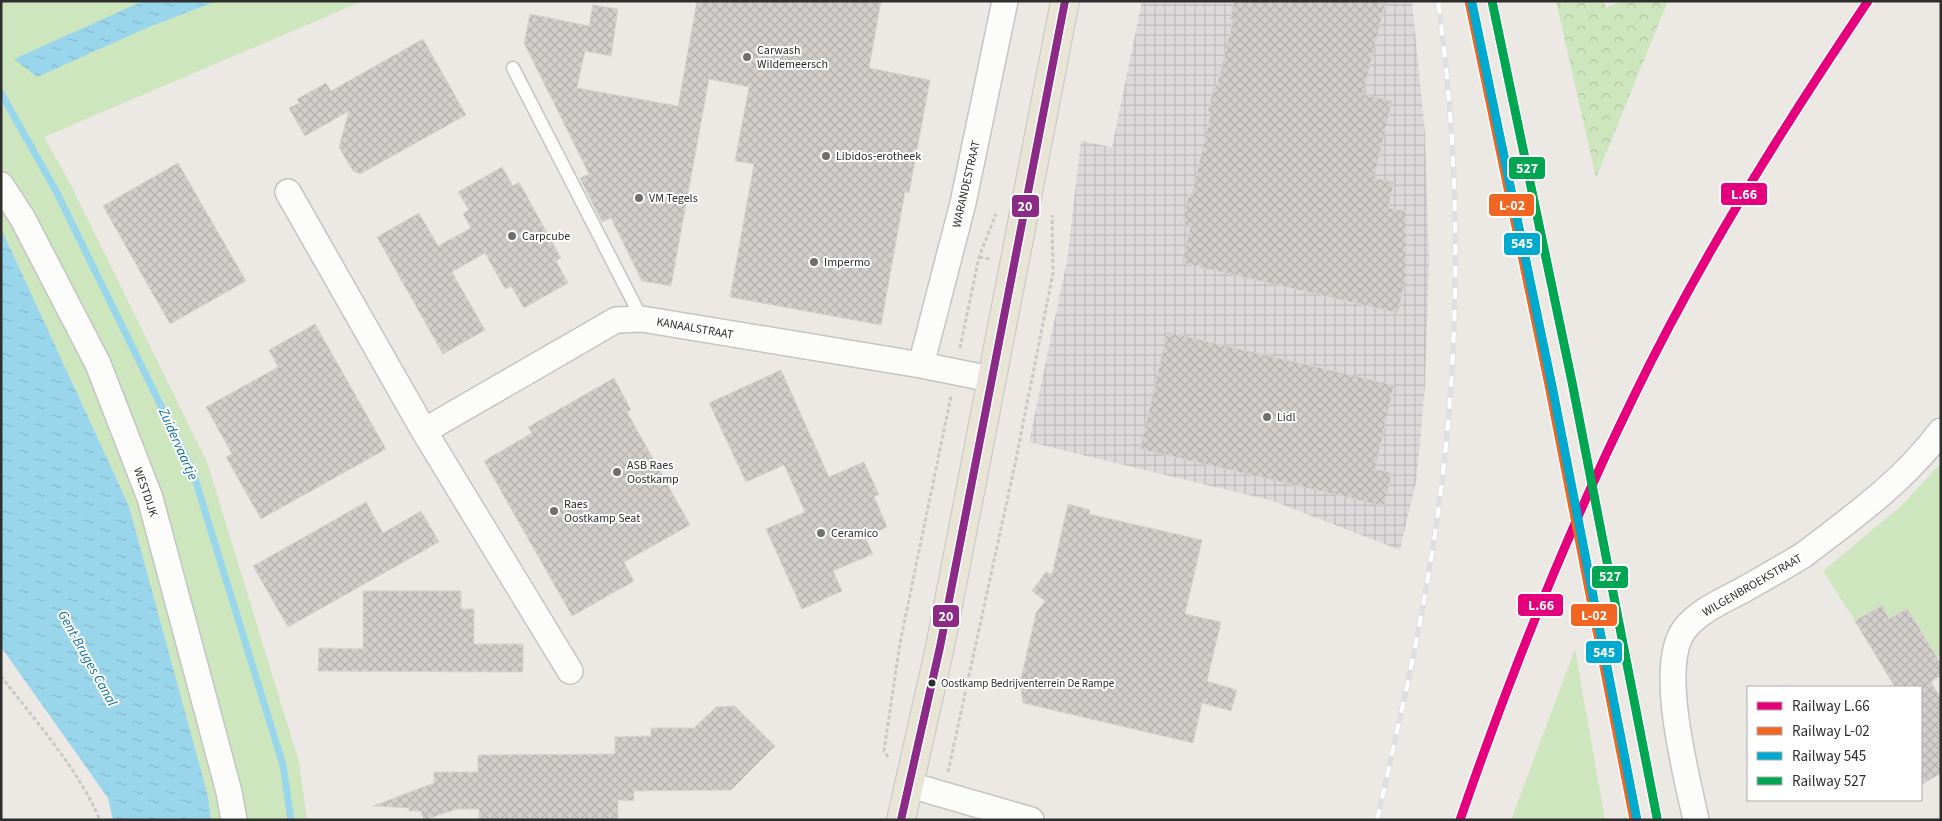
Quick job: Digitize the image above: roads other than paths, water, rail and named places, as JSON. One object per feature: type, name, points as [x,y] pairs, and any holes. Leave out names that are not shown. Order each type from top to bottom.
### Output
[{"type":"main road","points":[[901,820],[940,648],[1065,1]]},
{"type":"street","name":"WARANDESTRAAT","points":[[921,365],[962,203],[1005,1]]},
{"type":"street","name":"WESTDIJK","points":[[1,185],[23,219],[98,364],[150,498],[229,792],[234,820]]},
{"type":"street","points":[[288,192],[424,431],[570,671]]},
{"type":"street","name":"KANAALSTRAAT","points":[[424,431],[616,320],[642,318],[921,365],[991,379]]},
{"type":"street","name":"WILGENBROEKSTRAAT","points":[[1696,820],[1672,687],[1673,663],[1677,645],[1684,630],[1698,616],[1802,556],[1824,539],[1898,478],[1929,447],[1941,431]]},
{"type":"street","points":[[910,785],[1031,820]]},
{"type":"lane","points":[[513,68],[642,318]]},
{"type":"water","points":[[143,1],[217,1],[149,27],[37,77],[14,59]]},
{"type":"water","name":"Gent-Bruges Canal","points":[[1,228],[129,506],[208,796],[211,820],[113,820],[108,798],[1,647]]},
{"type":"waterway","name":"Zuidervaartje","points":[[1,93],[56,191],[192,469],[283,765],[291,820]]},
{"type":"railway","points":[[1377,820],[1410,674],[1424,600],[1436,527],[1450,396],[1454,330],[1455,198],[1446,66],[1438,1]]},
{"type":"rail line","name":"L-02","points":[[1469,1],[1549,385],[1634,820]]},
{"type":"rail line","name":"527","points":[[1492,1],[1572,382],[1657,818]]},
{"type":"rail line","name":"L.66","points":[[1460,820],[1540,606],[1585,501],[1633,398],[1686,295],[1743,195],[1804,97],[1868,1]]},
{"type":"rail line","name":"545","points":[[1472,3],[1552,386],[1637,820]]},
{"type":"place","name":"Carwash Wildemeersch","points":[[747,57]]},
{"type":"place","name":"Libidos-erotheek","points":[[826,156]]},
{"type":"place","name":"VM Tegels","points":[[639,198]]},
{"type":"place","name":"Carpcube","points":[[512,236]]},
{"type":"place","name":"Impermo","points":[[814,262]]},
{"type":"place","name":"Lidl","points":[[1267,417]]},
{"type":"place","name":"ASB Raes Oostkamp","points":[[617,472]]},
{"type":"place","name":"Raes Oostkamp Seat","points":[[554,511]]},
{"type":"place","name":"Ceramico","points":[[821,533]]},
{"type":"place","name":"Oostkamp Bedrijventerrein De Rampe","points":[[932,683]]}]
